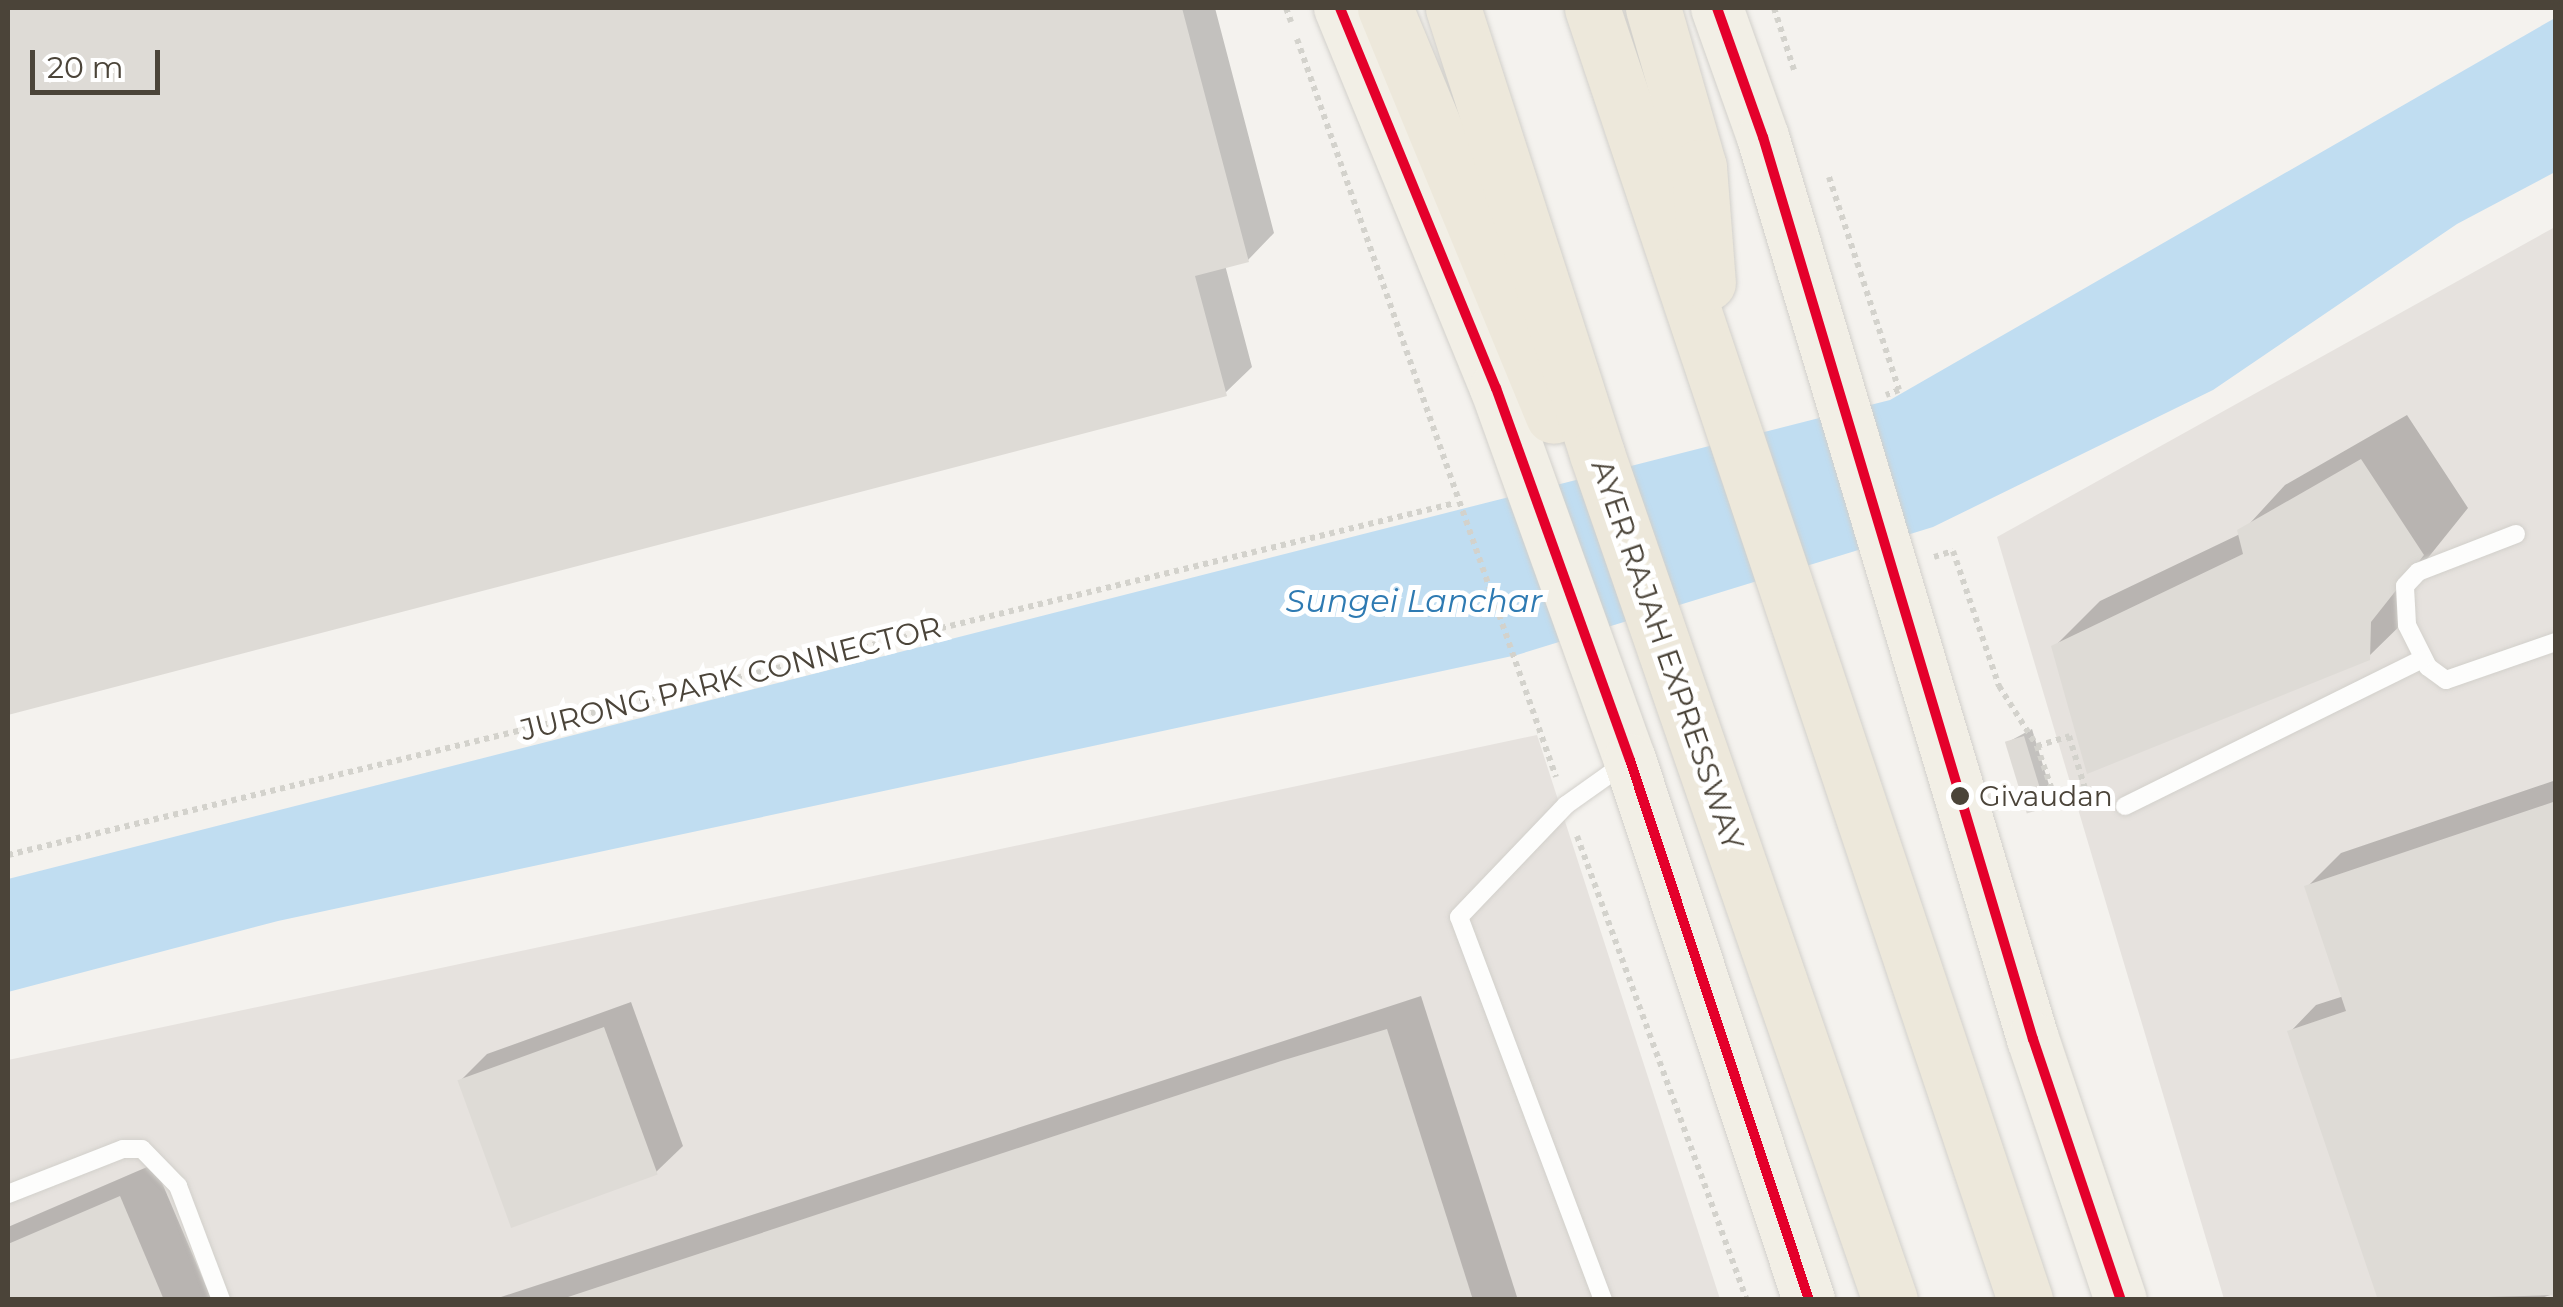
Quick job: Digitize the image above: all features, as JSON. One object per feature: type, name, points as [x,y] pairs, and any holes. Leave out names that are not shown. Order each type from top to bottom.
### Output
[{"type":"highway","points":[[1385,8],[1538,387],[1552,415],[1597,454]]},
{"type":"highway","name":"AYER RAJAH EXPRESSWAY","points":[[1453,8],[1597,454],[1890,1300]]},
{"type":"highway","points":[[1592,8],[1714,361],[2026,1300]]},
{"type":"highway","points":[[1653,8],[1699,167],[1714,361]]},
{"type":"main road","points":[[1340,8],[1496,388],[1630,760],[1810,1300]]},
{"type":"main road","points":[[1718,8],[1763,137],[2033,1039],[2120,1300]]},
{"type":"lane","points":[[2516,534],[2418,572],[2405,586],[2407,625],[2423,659],[2446,680],[2464,678],[2556,642]]},
{"type":"lane","points":[[2125,806],[2423,659]]},
{"type":"lane","points":[[1603,1300],[1460,917],[1566,805],[1630,760]]},
{"type":"lane","points":[[8,1194],[123,1150],[142,1150],[178,1186],[221,1300]]},
{"type":"path","points":[[1286,8],[1455,503],[1746,1300]]},
{"type":"path","points":[[1774,8],[1798,80]]},
{"type":"path","points":[[1828,172],[1899,390],[1876,398]]},
{"type":"path","name":"JURONG PARK CONNECTOR","points":[[8,855],[1455,503]]},
{"type":"path","points":[[1926,559],[1953,551],[2000,686],[2037,746],[2054,799]]},
{"type":"path","points":[[2037,746],[2069,736],[2087,795]]},
{"type":"shaded area","points":[[2555,227],[2555,1299],[2224,1299],[1997,537]]},
{"type":"shaded area","points":[[1537,735],[1720,1299],[8,1299],[8,1060]]},
{"type":"water","name":"Sungei Lanchar","points":[[2555,18],[2555,172],[2457,224],[2213,390],[1933,527],[1517,655],[278,921],[8,992],[8,879],[1890,400]]},
{"type":"building","points":[[8,8],[1182,8],[1249,262],[1195,276],[1227,396],[8,715]]},
{"type":"building","points":[[2361,459],[2424,555],[2371,622],[2370,660],[2087,774],[2051,646],[2243,554],[2237,530]]},
{"type":"building","points":[[2024,736],[2046,808],[2027,814],[2005,742]]},
{"type":"building","points":[[2556,801],[2556,1295],[2378,1300],[2287,1031],[2346,1011],[2304,886]]},
{"type":"building","points":[[604,1027],[658,1175],[511,1228],[457,1080]]},
{"type":"building","points":[[1387,1029],[1473,1300],[559,1300],[1281,1061]]},
{"type":"building","points":[[120,1196],[164,1300],[8,1300],[8,1244]]},
{"type":"transit line","points":[[1340,8],[1496,388],[1630,760],[1809,1300]]},
{"type":"transit line","points":[[1717,8],[1763,137],[2033,1039],[2121,1300]]},
{"type":"place","name":"Givaudan","points":[[1960,796]]}]
